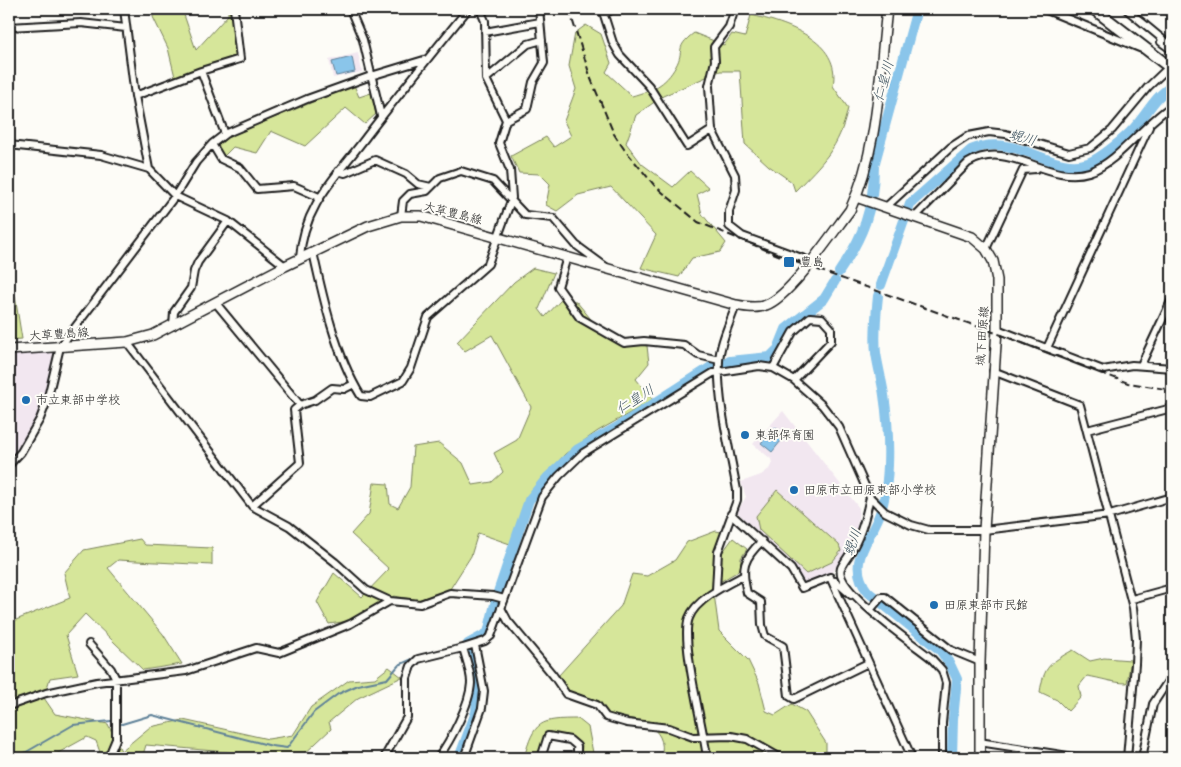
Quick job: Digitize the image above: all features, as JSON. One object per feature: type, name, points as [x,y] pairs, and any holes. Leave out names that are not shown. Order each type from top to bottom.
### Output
[{"type":"highway","points":[[1094,9],[1171,67]]},
{"type":"main road","points":[[887,9],[873,134],[860,198],[972,237],[986,249]]},
{"type":"main road","name":"大草豊島線","points":[[9,350],[127,342],[153,335],[300,258],[368,226],[401,216],[421,216],[736,306],[749,308],[765,306],[774,302],[810,261],[860,198]]},
{"type":"main road","name":"城下田原線","points":[[980,758],[980,662],[984,530],[997,329],[997,280],[993,262],[986,249]]},
{"type":"street","points":[[124,9],[135,96],[149,169]]},
{"type":"street","points":[[135,96],[201,71],[240,59],[234,9]]},
{"type":"street","points":[[350,9],[363,40],[381,116]]},
{"type":"street","points":[[300,258],[301,241],[319,197],[381,116],[468,9]]},
{"type":"street","points":[[313,252],[320,286],[354,384],[361,396],[370,397],[403,380],[411,368],[428,318],[488,264],[512,198],[510,170],[500,143],[506,120],[486,79],[485,21],[480,9]]},
{"type":"street","points":[[506,120],[527,109],[534,82],[544,63],[539,9]]},
{"type":"street","points":[[612,9],[604,15],[613,43],[620,55],[649,86],[687,146],[712,130]]},
{"type":"street","points":[[735,9],[729,27],[714,47],[714,61],[709,86],[712,130],[735,175],[736,190],[728,211],[729,226],[742,236],[810,261]]},
{"type":"street","points":[[1044,9],[1059,11],[1135,47],[1150,51]]},
{"type":"street","points":[[1126,9],[1166,42],[1172,44]]},
{"type":"street","points":[[485,32],[540,22]]},
{"type":"street","points":[[1142,22],[1141,27],[1172,50]]},
{"type":"street","points":[[9,27],[81,23],[126,28]]},
{"type":"street","points":[[486,79],[528,44],[542,40]]},
{"type":"street","points":[[9,465],[21,452],[40,419],[47,401],[60,346],[175,196],[196,162],[212,144],[225,134],[307,99],[371,76],[427,59]]},
{"type":"street","points":[[882,205],[951,147],[968,136],[989,132],[1006,134],[1069,153],[1090,148],[1112,130],[1148,87],[1171,67]]},
{"type":"street","points":[[201,71],[225,134]]},
{"type":"street","points":[[916,216],[968,163],[977,158],[1000,155],[1048,170],[1074,175],[1090,172],[1103,165],[1150,124],[1158,114],[1172,106]]},
{"type":"street","points":[[1047,348],[1150,124]]},
{"type":"street","points":[[9,144],[101,155],[149,169],[175,196],[228,221],[285,266]]},
{"type":"street","points":[[212,144],[221,159],[240,168],[257,189],[294,186],[319,197]]},
{"type":"street","points":[[338,171],[345,173],[375,160],[406,174],[418,184],[431,187]]},
{"type":"street","points":[[986,249],[1023,170],[1048,170]]},
{"type":"street","points":[[401,216],[403,201],[410,194],[427,191],[440,178],[461,171],[493,181],[512,198],[525,215],[553,218],[576,245],[610,271]]},
{"type":"street","points":[[173,326],[174,312],[191,288],[194,271],[198,262],[228,221]]},
{"type":"street","points":[[567,257],[558,287],[580,318],[624,343],[644,341],[684,345],[698,355],[719,360]]},
{"type":"street","points":[[1141,365],[1172,299]]},
{"type":"street","points":[[215,302],[300,405]]},
{"type":"street","points":[[716,590],[718,552],[737,490],[719,360],[736,306]]},
{"type":"street","points":[[773,368],[793,332],[810,317],[822,318],[831,328],[831,341],[794,380]]},
{"type":"street","points":[[997,329],[1104,370],[1141,365],[1172,368]]},
{"type":"street","points":[[127,342],[252,506],[289,526],[335,562],[366,590],[390,601],[420,604],[450,593],[504,598]]},
{"type":"street","points":[[384,758],[407,717],[407,678],[411,666],[418,659],[475,645],[491,636],[542,497],[559,476],[583,453],[713,373],[759,366],[773,368],[794,380],[822,405],[839,427],[870,497],[885,512],[896,519],[929,530],[984,530],[1110,515],[1172,497]]},
{"type":"street","points":[[993,371],[1080,405],[1132,598],[1136,639],[1127,758]]},
{"type":"street","points":[[252,506],[300,463],[294,410],[300,405],[315,400],[332,388],[344,389],[354,384]]},
{"type":"street","points":[[1087,430],[1172,408]]},
{"type":"street","points":[[853,596],[841,576],[840,569],[853,549],[864,525],[870,497]]},
{"type":"street","points":[[732,511],[791,569],[802,588],[830,577]]},
{"type":"street","points":[[762,541],[747,555],[742,576],[747,593],[761,602],[762,625],[766,636],[783,646],[790,696],[794,699],[868,664]]},
{"type":"street","points":[[707,758],[696,700],[688,641],[689,618],[702,602],[716,590],[742,576]]},
{"type":"street","points":[[830,577],[841,588],[931,658],[942,670],[946,683],[942,723],[942,758]]},
{"type":"street","points":[[830,577],[912,758]]},
{"type":"street","points":[[1132,598],[1172,588]]},
{"type":"street","points":[[871,610],[881,597],[885,597],[951,650],[980,662]]},
{"type":"street","points":[[9,706],[46,693],[116,679],[186,671],[256,648],[279,653],[350,624],[390,601]]},
{"type":"street","points":[[501,608],[508,621],[553,674],[566,694],[597,705],[606,717],[620,721],[670,728],[692,737],[704,735],[747,739],[781,758]]},
{"type":"street","points":[[89,644],[111,669],[116,679],[116,739],[108,758]]},
{"type":"street","points":[[464,758],[482,708],[484,692],[475,645]]},
{"type":"street","points":[[438,758],[449,742],[467,700],[471,683],[464,648]]},
{"type":"street","points":[[1142,758],[1152,704],[1172,675]]},
{"type":"street","points":[[541,758],[548,736],[570,740],[577,746],[577,758]]},
{"type":"street","points":[[979,742],[1081,758]]},
{"type":"street","points":[[1015,749],[1016,758]]},
{"type":"street","points":[[1162,758],[1172,756]]},
{"type":"shaded area","points":[[358,53],[362,72],[333,78],[329,60]]},
{"type":"shaded area","name":"市立東部中学校","points":[[49,351],[54,353],[49,383],[36,418],[17,449],[9,457],[9,354]]},
{"type":"shaded area","name":"田原市立田原東部小学校","points":[[783,411],[859,508],[857,527],[842,560],[833,571],[806,583],[803,582],[793,565],[737,512],[746,497],[741,482],[761,475],[769,469],[772,463],[771,459],[753,444]]},
{"type":"green space","points":[[154,9],[182,9],[196,50],[228,15],[228,9],[232,9],[237,57],[175,77],[168,48],[153,17]]},
{"type":"green space","points":[[751,15],[794,29],[820,45],[829,57],[833,70],[833,86],[848,108],[835,145],[822,163],[795,191],[792,182],[769,166],[745,144],[740,71],[720,71],[663,96],[636,115],[626,143],[642,164],[673,187],[690,171],[709,188],[697,194],[702,214],[726,243],[720,252],[692,258],[679,277],[641,268],[656,235],[611,187],[578,195],[557,211],[546,205],[550,184],[540,174],[519,173],[511,156],[546,137],[554,147],[571,136],[564,121],[576,89],[569,66],[575,33],[586,25],[601,34],[611,63],[606,72],[632,96],[663,83],[679,61],[684,42],[694,33],[724,45],[732,34],[745,37]]},
{"type":"green space","points":[[354,85],[359,97],[371,93],[376,114],[365,124],[346,108],[305,146],[271,131],[257,153],[233,147],[223,157],[217,147],[228,137]]},
{"type":"green space","points":[[533,268],[554,273],[539,309],[545,317],[561,300],[576,301],[604,335],[623,347],[636,344],[647,346],[649,363],[636,379],[653,400],[598,431],[565,454],[527,498],[510,544],[478,533],[471,556],[450,589],[418,600],[394,596],[349,621],[329,624],[317,602],[334,573],[362,597],[389,569],[351,534],[369,514],[374,483],[388,484],[390,504],[398,508],[410,487],[413,447],[439,443],[463,463],[473,485],[492,482],[503,472],[494,453],[517,440],[531,407],[492,335],[465,351],[457,342],[514,282]]},
{"type":"green space","points":[[9,288],[15,296],[22,339],[9,340]]},
{"type":"green space","points":[[777,490],[839,545],[841,551],[832,562],[806,574],[759,530],[756,516]]},
{"type":"green space","points":[[716,531],[721,532],[715,555],[722,553],[733,538],[747,549],[741,558],[740,570],[713,586],[719,631],[748,660],[759,683],[766,711],[775,715],[792,704],[806,712],[826,743],[826,758],[661,758],[662,746],[660,737],[655,730],[638,721],[608,714],[599,701],[569,691],[559,675],[621,606],[632,574],[647,576],[675,560],[687,542]]},
{"type":"green space","points":[[140,539],[145,545],[212,548],[212,565],[118,560],[108,568],[163,634],[182,664],[143,670],[85,614],[66,635],[78,674],[50,678],[44,698],[55,714],[108,724],[121,751],[150,727],[183,720],[268,739],[293,735],[311,707],[349,680],[375,678],[389,667],[402,677],[358,698],[329,722],[331,729],[300,758],[266,758],[226,752],[146,745],[142,758],[102,758],[96,741],[87,737],[49,758],[9,758],[9,648],[14,643],[11,622],[70,598],[64,573],[84,550]]},
{"type":"green space","points":[[1073,650],[1090,661],[1104,658],[1131,660],[1127,683],[1087,676],[1079,686],[1081,697],[1068,711],[1057,700],[1040,692],[1049,666]]},
{"type":"green space","points":[[578,719],[588,727],[594,758],[581,758],[582,745],[570,736],[546,733],[537,758],[524,758],[531,736],[540,725],[555,720]]},
{"type":"water","points":[[352,57],[355,72],[336,76],[332,62]]},
{"type":"water","points":[[775,427],[785,436],[772,452],[761,443]]},
{"type":"waterway","name":"仁皇川","points":[[839,272],[855,247],[866,222],[872,196],[874,166],[917,9]]},
{"type":"waterway","name":"蜆川","points":[[881,285],[910,204],[971,150],[988,146],[1004,146],[1019,149],[1062,164],[1088,163],[1125,137],[1139,123],[1161,95],[1172,86]]},
{"type":"waterway","name":"仁皇川","points":[[498,592],[529,500],[547,478],[578,449],[619,426],[711,367],[730,361],[770,357],[778,349],[786,329],[824,299],[835,281]]},
{"type":"waterway","name":"蜆川","points":[[878,296],[875,346],[886,408],[888,472],[883,503],[861,554],[859,572],[868,592],[940,650],[950,664],[957,679],[952,758]]},
{"type":"waterway","name":"仁皇川","points":[[468,644],[488,633],[496,600]]},
{"type":"waterway","name":"仁皇川","points":[[459,758],[476,712],[478,686],[471,651]]},
{"type":"waterway","points":[[122,724],[152,715],[272,746],[287,748],[314,712],[338,694],[358,685],[387,679],[399,665],[417,657]]},
{"type":"waterway","points":[[16,758],[73,725],[111,721]]},
{"type":"railway","points":[[569,9],[591,79],[614,134],[655,186],[698,222],[790,260],[996,333],[1128,383],[1172,390]]},
{"type":"place","name":"豊島","points":[[789,262]]},
{"type":"place","name":"市立東部中学校","points":[[26,400]]},
{"type":"place","name":"東部保育園","points":[[745,435]]},
{"type":"place","name":"田原市立田原東部小学校","points":[[794,490]]},
{"type":"place","name":"田原東部市民館","points":[[934,605]]}]
